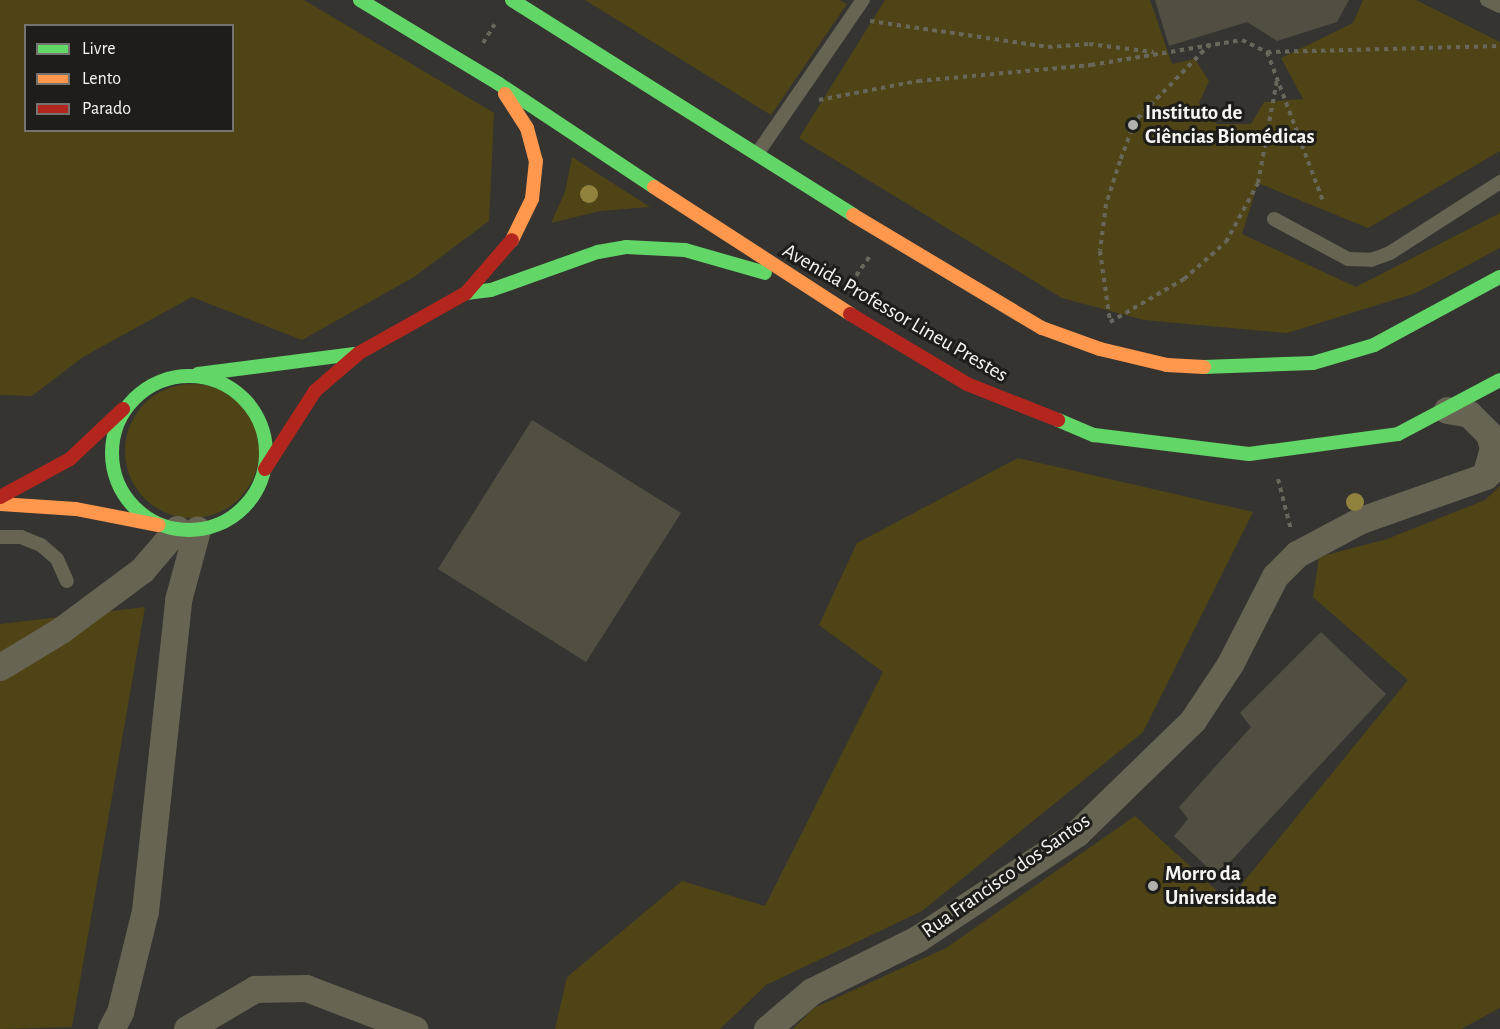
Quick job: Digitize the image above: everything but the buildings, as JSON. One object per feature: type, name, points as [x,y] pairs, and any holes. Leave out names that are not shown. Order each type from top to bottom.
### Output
[{"type":"main road","name":"Avenida Professor Lineu Prestes","points":[[360,0],[499,84],[798,283],[967,384],[1095,435],[1174,447],[1272,452],[1398,434],[1500,381]]},
{"type":"main road","points":[[512,0],[884,234],[1042,327],[1100,349],[1167,365],[1211,368],[1313,363],[1374,345],[1500,277]]},
{"type":"main road","points":[[394,2],[403,26]]},
{"type":"main road","points":[[0,504],[76,509],[181,528],[235,515],[250,501],[265,469],[315,391],[359,354],[466,293],[517,234],[535,187],[532,140],[499,84]]},
{"type":"main road","points":[[466,293],[491,290],[598,252],[657,246],[685,250],[798,283]]},
{"type":"main road","points":[[0,497],[70,459],[133,400],[155,384],[195,374],[359,354]]},
{"type":"main road","points":[[195,374],[226,384],[250,405],[264,432],[265,469]]},
{"type":"main road","points":[[133,400],[119,421],[114,439],[115,474],[126,498],[145,516],[181,528]]},
{"type":"street","name":"Rua Francisco dos Santos","points":[[766,1029],[812,991],[917,939],[1077,832],[1193,720],[1230,664],[1275,576],[1297,554],[1361,520],[1492,470],[1493,448],[1489,434],[1469,414],[1447,410]]},
{"type":"street","points":[[0,667],[61,630],[142,570],[181,528]]},
{"type":"street","points":[[111,1029],[120,1011],[145,911],[178,600],[181,528]]},
{"type":"street","points":[[187,1029],[255,989],[306,988],[414,1029]]},
{"type":"lane","points":[[757,154],[863,0]]},
{"type":"lane","points":[[1487,0],[1500,6]]},
{"type":"lane","points":[[1274,219],[1348,259],[1371,260],[1390,253],[1500,182]]},
{"type":"lane","points":[[0,537],[21,537],[41,545],[57,559],[67,581]]},
{"type":"path","points":[[852,18],[1048,47],[1089,44],[1157,53]]},
{"type":"path","points":[[469,66],[498,19]]},
{"type":"path","points":[[791,105],[918,81],[1091,65],[1210,43],[1242,40],[1267,52],[1500,45]]},
{"type":"path","points":[[1210,43],[1136,121],[1120,161],[1106,204],[1100,251],[1110,322],[1184,279],[1226,242],[1258,183],[1277,79]]},
{"type":"path","points":[[1267,52],[1323,201]]},
{"type":"path","points":[[836,306],[884,234]]},
{"type":"path","points":[[1272,452],[1297,554]]},
{"type":"shaded area","points":[[0,0],[304,0],[494,113],[489,221],[414,277],[302,340],[192,297],[83,357],[32,396],[0,395]]},
{"type":"shaded area","points":[[585,0],[839,0],[847,4],[771,115]]},
{"type":"shaded area","name":"Instituto de Ciências Biomédicas","points":[[885,0],[1150,0],[1172,64],[1195,59],[1209,81],[1199,103],[1217,124],[1251,124],[1264,102],[1303,99],[1281,58],[1353,23],[1363,0],[1416,0],[1500,42],[1500,151],[1368,228],[1258,183],[1242,234],[1356,287],[1500,213],[1500,248],[1416,293],[1287,333],[1144,320],[1062,298],[799,138]]},
{"type":"shaded area","points":[[572,157],[650,207],[600,211],[551,223],[565,192]]},
{"type":"shaded area","points":[[192,384],[217,390],[239,404],[253,426],[259,451],[253,476],[239,498],[217,512],[192,518],[167,512],[145,498],[131,476],[125,451],[131,426],[145,404],[167,390]]},
{"type":"shaded area","points":[[1018,458],[1253,512],[1143,732],[922,911],[766,985],[720,1029],[555,1029],[567,977],[682,881],[765,906],[883,672],[819,625],[857,543]]},
{"type":"shaded area","points":[[1500,486],[1500,1008],[1461,1029],[793,1029],[814,1008],[946,948],[1135,816],[1228,901],[1408,680],[1313,597],[1319,557],[1387,539],[1485,500]]},
{"type":"shaded area","points":[[145,607],[72,1027],[0,1029],[0,624]]},
{"type":"traffic: fast","points":[[360,0],[499,84],[654,187]]},
{"type":"traffic: fast","points":[[512,0],[853,215]]},
{"type":"traffic: fast","points":[[466,293],[491,290],[598,252],[626,247],[685,250],[765,273]]},
{"type":"traffic: fast","points":[[1204,367],[1313,363],[1374,345],[1500,277]]},
{"type":"traffic: fast","points":[[198,374],[355,354]]},
{"type":"traffic: fast","points":[[189,376],[218,382],[232,389],[243,399],[253,410],[260,424],[266,453],[260,482],[253,496],[243,507],[232,517],[218,524],[189,530],[160,524],[146,517],[135,507],[125,496],[118,482],[112,453],[118,424],[125,410],[135,399],[146,389],[160,382],[189,376]]},
{"type":"traffic: fast","points":[[1058,420],[1094,435],[1249,454],[1398,434],[1500,380]]},
{"type":"traffic: slow","points":[[505,94],[527,128],[536,161],[532,199],[512,240]]},
{"type":"traffic: slow","points":[[654,187],[850,314]]},
{"type":"traffic: slow","points":[[853,215],[1042,328],[1100,349],[1167,365],[1204,367]]},
{"type":"traffic: slow","points":[[0,504],[76,509],[158,525]]},
{"type":"traffic: jam","points":[[265,469],[315,391],[359,353],[466,293],[512,240]]},
{"type":"traffic: jam","points":[[850,314],[967,384],[1058,420]]},
{"type":"traffic: jam","points":[[0,497],[70,459],[123,409]]},
{"type":"place","name":"Instituto de Ciências Biomédicas","points":[[1133,125]]},
{"type":"place","name":"Morro da Universidade","points":[[1153,886]]}]
